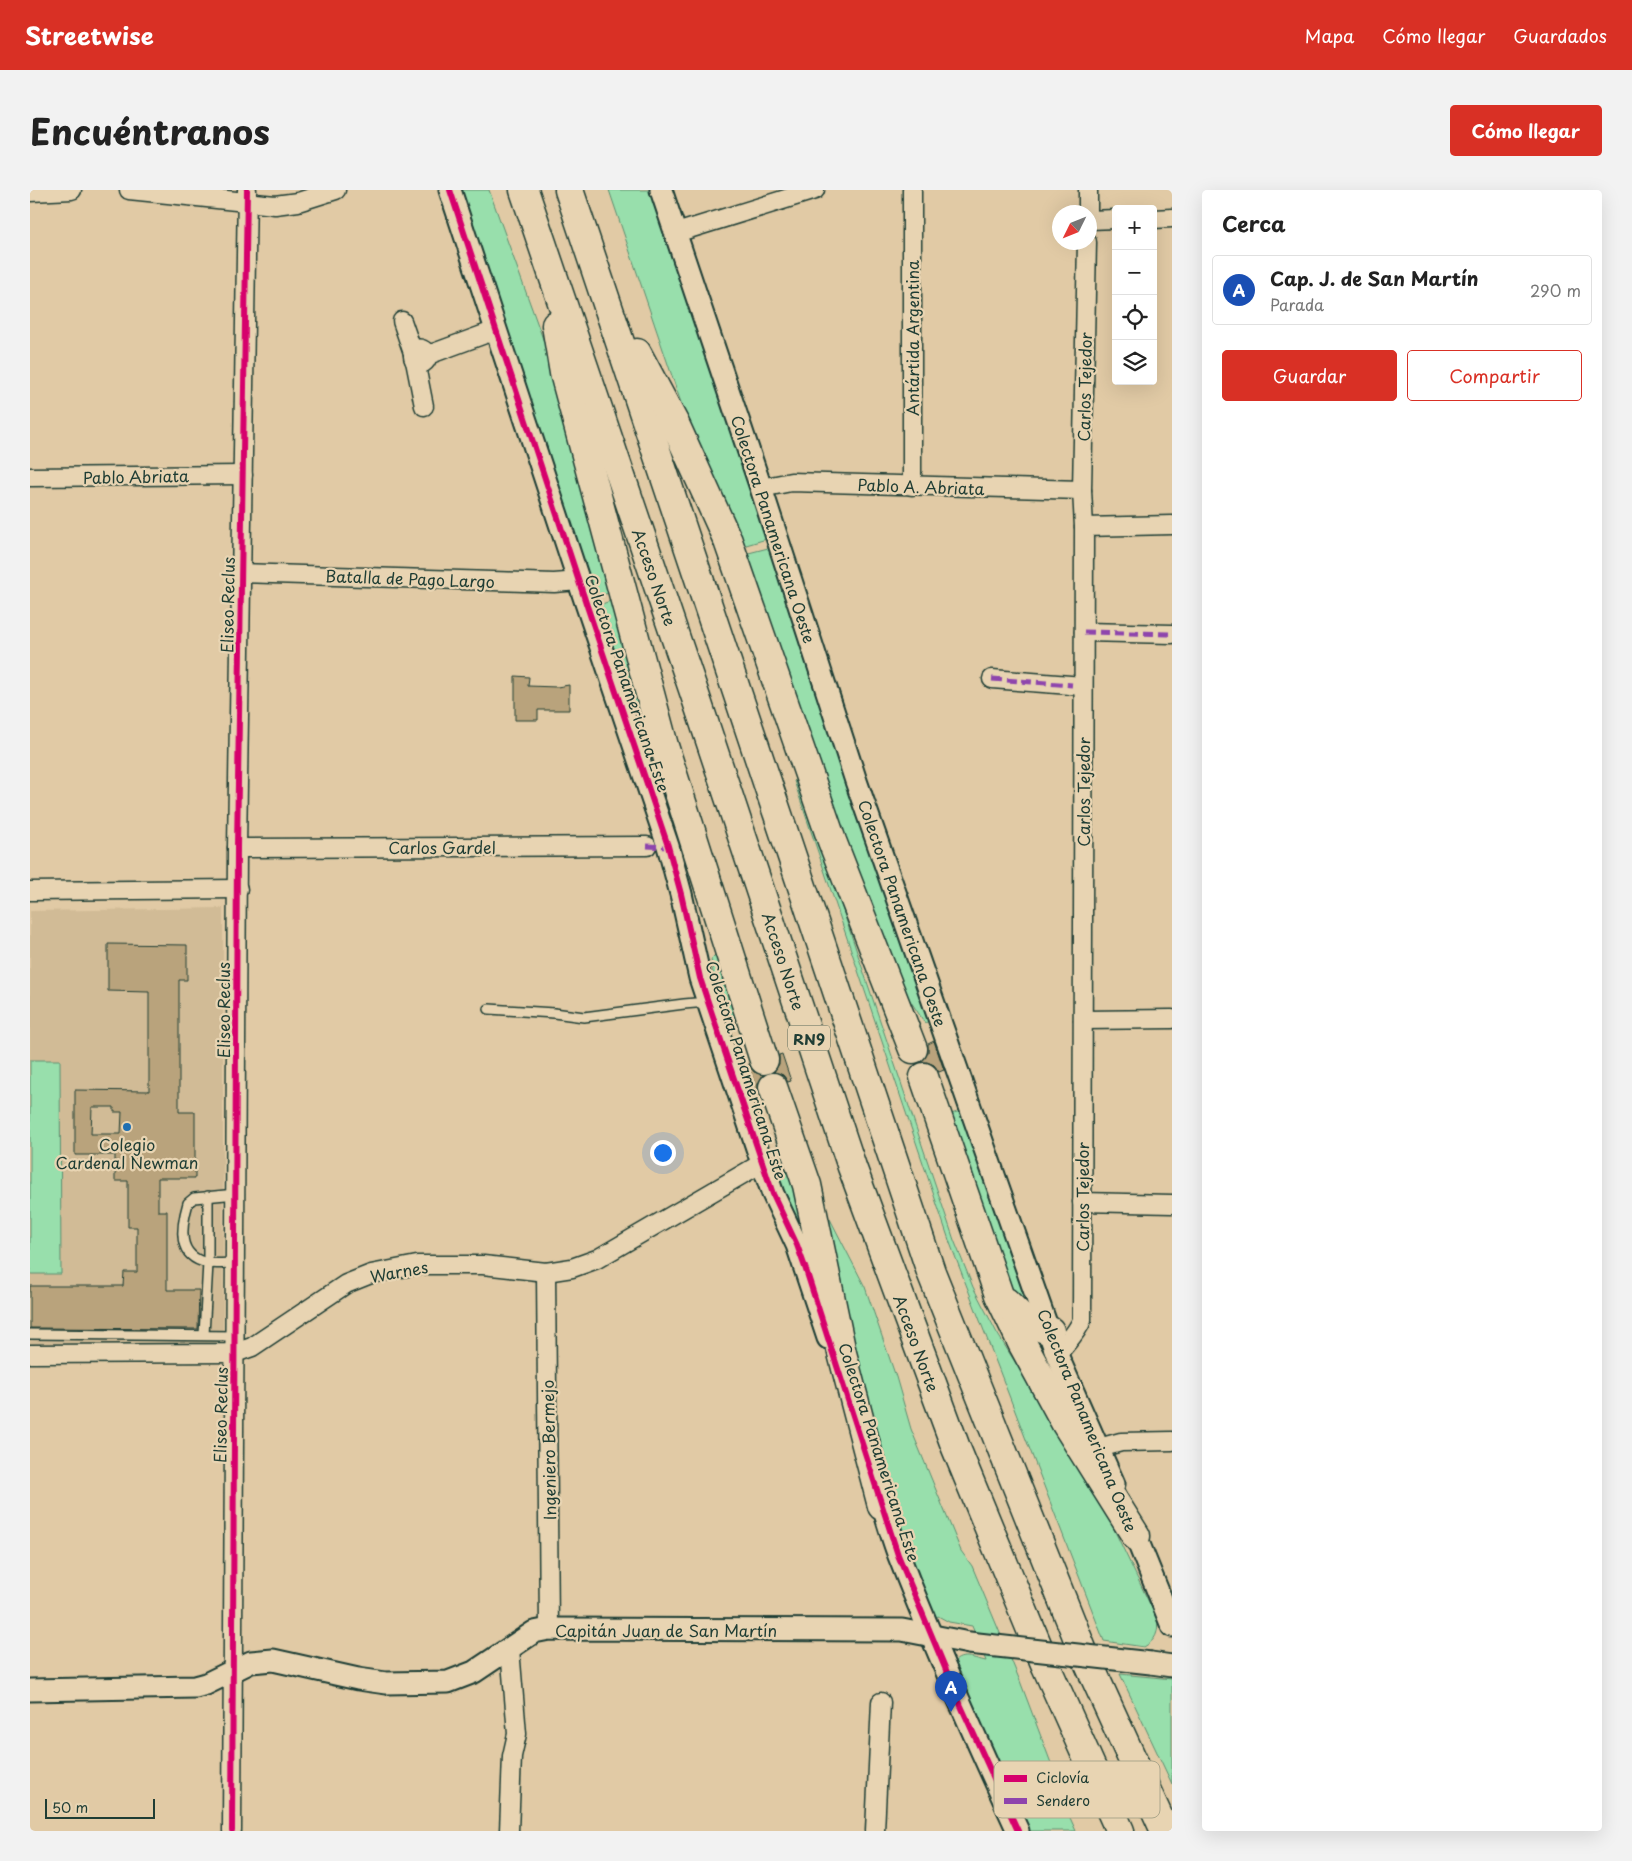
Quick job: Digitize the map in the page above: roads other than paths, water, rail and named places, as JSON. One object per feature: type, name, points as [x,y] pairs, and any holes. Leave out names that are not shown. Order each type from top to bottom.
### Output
[{"type":"highway","name":"Acceso Norte","points":[[524,190],[852,1167],[956,1448],[1046,1666],[1089,1761]]},
{"type":"highway","name":"RN9","points":[[569,190],[931,1272],[1082,1649],[1132,1761]]},
{"type":"highway","points":[[538,230],[564,373],[664,746],[764,1060]]},
{"type":"highway","points":[[602,288],[675,424],[728,542],[832,841],[913,1048]]},
{"type":"highway","points":[[924,1077],[999,1295],[1022,1343],[1066,1424],[1136,1536]]},
{"type":"highway","points":[[773,1087],[807,1185],[842,1354],[882,1506]]},
{"type":"highway","points":[[999,1295],[1025,1321],[1059,1341]]},
{"type":"highway","name":"Acceso Norte","points":[[1114,1818],[1120,1831]]},
{"type":"highway","name":"RN9","points":[[1158,1818],[1164,1831]]},
{"type":"street","points":[[30,192],[72,190]]},
{"type":"street","points":[[129,190],[247,196],[276,205],[298,202],[336,190]]},
{"type":"street","name":"Colectora Panamericana Este","points":[[450,190],[668,847],[700,978],[762,1163],[773,1194],[797,1245],[806,1270],[898,1555],[961,1706],[994,1778]]},
{"type":"street","name":"Colectora Panamericana Oeste","points":[[661,190],[761,488],[856,781],[1099,1448],[1172,1626]]},
{"type":"street","points":[[676,233],[815,190]]},
{"type":"street","name":"Antártida Argentina","points":[[912,190],[912,486]]},
{"type":"street","points":[[1088,190],[1088,205]]},
{"type":"street","name":"Eliseo Reclus","points":[[232,1831],[231,1672],[235,1344],[237,848],[247,196]]},
{"type":"street","points":[[1157,218],[1172,218]]},
{"type":"street","points":[[1097,220],[1112,219]]},
{"type":"street","name":"Carlos Tejedor","points":[[1059,1341],[1078,1329],[1082,1320],[1084,527],[1082,490],[1087,250]]},
{"type":"street","points":[[402,321],[419,356],[424,406]]},
{"type":"street","points":[[419,356],[496,330]]},
{"type":"street","name":"Pablo Abriata","points":[[30,477],[243,475]]},
{"type":"street","name":"Pablo A. Abriata","points":[[761,488],[791,482],[1082,490]]},
{"type":"street","points":[[1084,527],[1172,525]]},
{"type":"street","name":"Batalla de Pago Largo","points":[[242,573],[554,583],[579,581]]},
{"type":"street","points":[[1084,632],[1172,634]]},
{"type":"street","points":[[992,679],[1083,686]]},
{"type":"street","name":"Carlos Gardel","points":[[237,848],[646,846]]},
{"type":"street","points":[[30,892],[238,889]]},
{"type":"street","points":[[1083,1020],[1172,1019]]},
{"type":"street","name":"Warnes","points":[[30,1354],[235,1344],[252,1347],[346,1284],[371,1274],[417,1265],[483,1264],[546,1272],[572,1268],[597,1259],[762,1163]]},
{"type":"street","points":[[1082,1202],[1172,1204]]},
{"type":"street","name":"Ingeniero Bermejo","points":[[546,1272],[549,1629]]},
{"type":"street","points":[[1099,1448],[1121,1442],[1172,1441]]},
{"type":"street","name":"Capitán Juan de San Martín","points":[[30,1690],[195,1687],[206,1684],[251,1662],[273,1660],[358,1679],[386,1683],[448,1682],[474,1672],[534,1632],[549,1629],[902,1630],[969,1643],[1172,1666]]},
{"type":"street","points":[[509,1831],[512,1756],[517,1734],[510,1649]]},
{"type":"street","points":[[875,1831],[881,1702]]},
{"type":"street","name":"Colectora Panamericana Este","points":[[1012,1818],[1018,1831]]},
{"type":"lane","points":[[489,1009],[584,1017],[708,1002]]},
{"type":"lane","points":[[235,1263],[208,1263],[194,1258],[188,1253],[183,1243],[188,1203],[194,1198],[236,1194]]},
{"type":"lane","points":[[204,1335],[208,1263],[208,1196]]},
{"type":"lane","points":[[30,1334],[204,1335],[235,1344]]},
{"type":"place","name":"Colegio Cardenal Newman","points":[[127,1127]]},
{"type":"place","name":"Cap. J. de San Martín","points":[[951,1712]]}]
